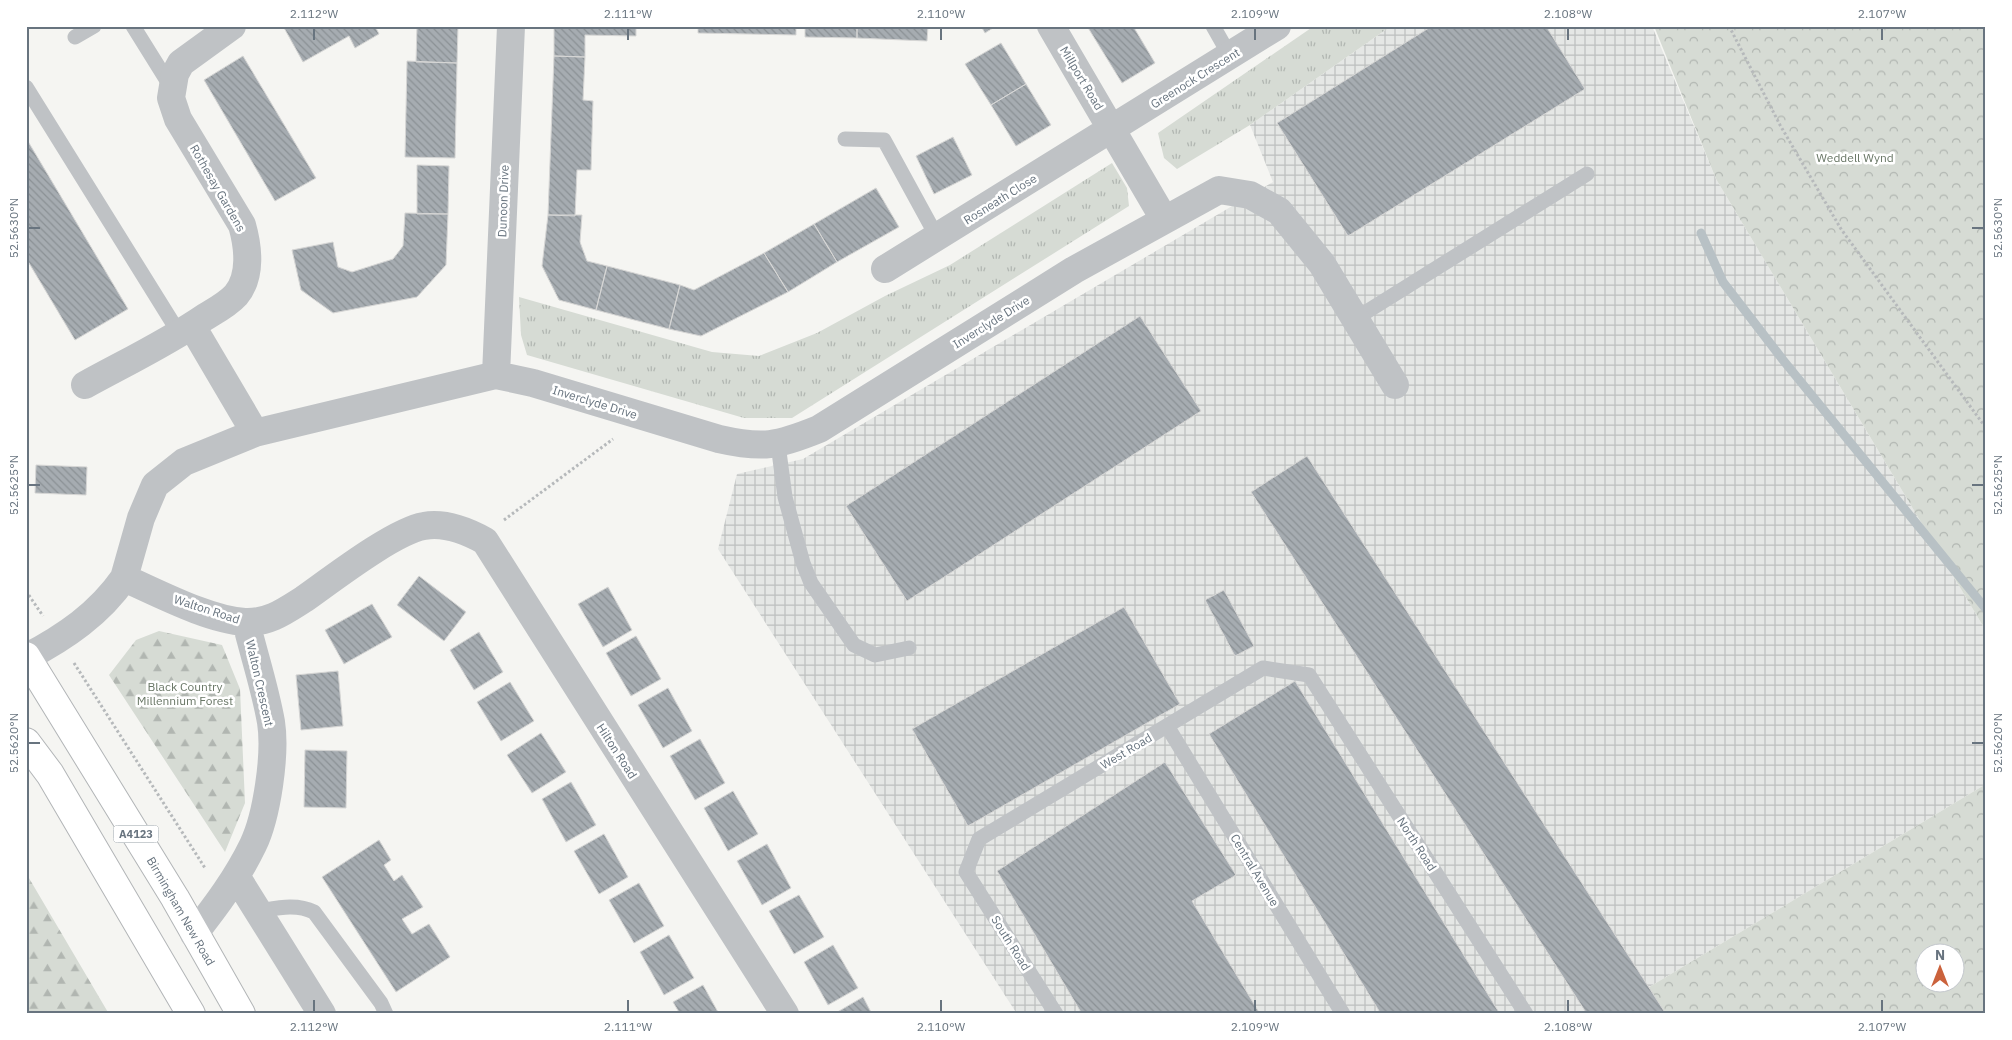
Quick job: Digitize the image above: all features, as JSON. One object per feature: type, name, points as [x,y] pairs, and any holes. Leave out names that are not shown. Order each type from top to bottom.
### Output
[{"type":"highway","name":"Birmingham New Road","points":[[27,657],[174,898],[241,1014]]},
{"type":"highway","points":[[26,742],[50,774],[191,1014]]},
{"type":"street","name":"Rothesay Gardens","points":[[85,384],[185,330],[237,294],[244,277],[248,260],[247,242],[242,225],[178,119],[173,109],[171,87],[181,62],[232,26]]},
{"type":"street","name":"Dunoon Drive","points":[[496,375],[511,26]]},
{"type":"street","name":"Millport Road","points":[[1051,26],[1164,219]]},
{"type":"street","name":"Greenock Crescent","points":[[1113,129],[1277,26]]},
{"type":"street","name":"Rosneath Close","points":[[886,269],[1113,129]]},
{"type":"street","name":"Inverclyde Drive","points":[[496,375],[533,383],[748,445],[784,444],[819,429],[1074,270],[1219,190],[1250,195],[1279,211],[1322,264],[1395,385]]},
{"type":"street","points":[[185,330],[255,433]]},
{"type":"street","points":[[27,657],[60,640],[97,611],[111,597],[124,578],[141,518],[155,485],[184,462],[255,433],[496,375]]},
{"type":"street","name":"Hilton Road","points":[[423,526],[445,526],[468,531],[485,541],[530,616],[785,1014]]},
{"type":"street","name":"Walton Road","points":[[124,578],[189,606],[221,616],[246,622],[276,618],[391,540],[423,526]]},
{"type":"street","name":"Walton Crescent","points":[[194,934],[229,887],[254,843],[268,792],[272,756],[271,724],[246,622]]},
{"type":"street","points":[[229,887],[258,911],[322,1014]]},
{"type":"lane","points":[[75,37],[94,26]]},
{"type":"lane","points":[[133,26],[171,87]]},
{"type":"lane","points":[[1213,26],[1230,56]]},
{"type":"lane","points":[[26,87],[185,330]]},
{"type":"lane","points":[[845,139],[884,140],[938,237]]},
{"type":"lane","points":[[1355,319],[1587,174]]},
{"type":"lane","points":[[778,444],[784,497],[803,563],[811,583],[854,645],[875,655],[909,648]]},
{"type":"lane","name":"West Road","points":[[966,872],[978,839],[1263,668],[1309,675]]},
{"type":"lane","name":"North Road","points":[[1309,675],[1526,1014]]},
{"type":"lane","name":"Central Avenue","points":[[1167,726],[1343,1014]]},
{"type":"lane","name":"South Road","points":[[966,872],[1056,1014]]},
{"type":"lane","points":[[258,911],[285,906],[306,908],[314,912],[381,1003],[386,1014]]},
{"type":"path","points":[[1729,26],[1780,125],[1841,229],[1986,428]]},
{"type":"path","points":[[480,538],[644,416]]},
{"type":"path","points":[[26,592],[229,887]]},
{"type":"shaded area","points":[[1391,26],[1652,26],[1716,179],[1986,631],[1986,784],[1646,989],[1662,1014],[1017,1014],[718,549],[737,474],[803,459],[1273,182],[1250,125]]},
{"type":"green space","points":[[1314,26],[1391,26],[1250,125],[1177,169],[1164,158],[1158,133]]},
{"type":"green space","name":"Weddell Wynd","points":[[1654,26],[1986,26],[1986,631],[1716,179]]},
{"type":"green space","points":[[1112,163],[1127,188],[1129,206],[792,418],[744,418],[527,355],[521,335],[519,297],[712,352],[759,356],[817,333],[885,296],[950,265]]},
{"type":"green space","name":"Black Country Millennium Forest","points":[[159,631],[222,645],[240,689],[245,803],[225,852],[109,675],[136,640]]},
{"type":"green space","points":[[1986,784],[1986,1014],[1663,1014],[1646,989]]},
{"type":"green space","points":[[26,873],[109,1014],[26,1014]]},
{"type":"building","points":[[283,26],[375,26],[379,34],[355,48],[349,36],[303,62]]},
{"type":"building","points":[[417,26],[458,26],[457,63],[416,62]]},
{"type":"building","points":[[554,26],[636,26],[636,36],[585,35],[585,57],[554,56]]},
{"type":"building","points":[[698,26],[796,26],[796,35],[698,33]]},
{"type":"building","points":[[805,26],[857,26],[857,38],[805,37]]},
{"type":"building","points":[[857,26],[928,26],[927,41],[857,38]]},
{"type":"building","points":[[981,26],[996,26],[985,33]]},
{"type":"building","points":[[1087,26],[1133,26],[1155,63],[1122,83]]},
{"type":"building","points":[[1432,26],[1546,26],[1585,89],[1348,236],[1277,123]]},
{"type":"building","points":[[1001,43],[1026,84],[991,105],[965,64]]},
{"type":"building","points":[[243,56],[316,178],[275,201],[204,80]]},
{"type":"building","points":[[554,56],[585,57],[583,100],[593,101],[591,170],[577,170],[575,216],[548,215]]},
{"type":"building","points":[[407,61],[457,63],[455,158],[405,157]]},
{"type":"building","points":[[1026,84],[1051,125],[1016,146],[991,105]]},
{"type":"building","points":[[953,137],[972,175],[934,194],[916,156]]},
{"type":"building","points":[[26,138],[128,309],[75,340],[26,258]]},
{"type":"building","points":[[417,165],[449,166],[448,214],[417,214]]},
{"type":"building","points":[[876,188],[899,227],[837,262],[814,224]]},
{"type":"building","points":[[405,213],[448,214],[446,265],[417,297],[333,313],[301,290],[292,250],[333,242],[338,267],[352,272],[393,259],[403,246]]},
{"type":"building","points":[[548,215],[582,215],[580,242],[587,261],[607,266],[596,310],[559,300],[542,266]]},
{"type":"building","points":[[814,224],[837,262],[788,292],[764,253]]},
{"type":"building","points":[[764,253],[788,292],[701,336],[669,329],[680,285],[694,290]]},
{"type":"building","points":[[607,266],[680,285],[669,329],[596,310]]},
{"type":"building","points":[[1140,316],[1201,411],[907,601],[846,506]]},
{"type":"building","points":[[1307,456],[1666,1014],[1587,1014],[1251,492]]},
{"type":"building","points":[[36,465],[87,467],[86,495],[35,493]]},
{"type":"building","points":[[419,576],[466,612],[444,641],[397,605]]},
{"type":"building","points":[[608,587],[632,630],[603,647],[578,604]]},
{"type":"building","points":[[1224,590],[1254,646],[1235,656],[1205,600]]},
{"type":"building","points":[[372,604],[392,637],[344,664],[325,630]]},
{"type":"building","points":[[1124,607],[1180,704],[968,826],[912,729]]},
{"type":"building","points":[[479,632],[503,672],[474,690],[450,650]]},
{"type":"building","points":[[636,636],[661,679],[631,696],[606,653]]},
{"type":"building","points":[[338,671],[343,726],[301,730],[296,675]]},
{"type":"building","points":[[1295,681],[1500,1014],[1381,1014],[1209,734]]},
{"type":"building","points":[[510,682],[534,721],[501,741],[477,702]]},
{"type":"building","points":[[668,688],[692,731],[663,748],[638,705]]},
{"type":"building","points":[[541,733],[566,772],[532,793],[507,755]]},
{"type":"building","points":[[700,739],[725,783],[695,800],[670,756]]},
{"type":"building","points":[[305,750],[347,751],[346,808],[304,807]]},
{"type":"building","points":[[1165,762],[1236,875],[1192,901],[1260,1014],[1082,1014],[997,871]]},
{"type":"building","points":[[571,782],[596,825],[566,842],[542,799]]},
{"type":"building","points":[[733,791],[758,834],[728,851],[704,808]]},
{"type":"building","points":[[604,834],[628,877],[599,894],[574,851]]},
{"type":"building","points":[[379,840],[391,860],[384,865],[394,881],[402,875],[423,907],[402,919],[412,934],[429,924],[450,957],[396,992],[322,877]]},
{"type":"building","points":[[767,844],[791,888],[762,905],[737,861]]},
{"type":"building","points":[[639,883],[664,926],[634,943],[609,900]]},
{"type":"building","points":[[799,895],[824,937],[794,954],[769,911]]},
{"type":"building","points":[[669,935],[694,978],[664,995],[640,952]]},
{"type":"building","points":[[833,945],[858,988],[828,1005],[804,962]]},
{"type":"building","points":[[703,985],[719,1014],[680,1014],[673,1002]]},
{"type":"building","points":[[863,997],[872,1014],[834,1014]]},
{"type":"waterway","points":[[1701,233],[1723,282],[1783,360],[1986,609]]}]
